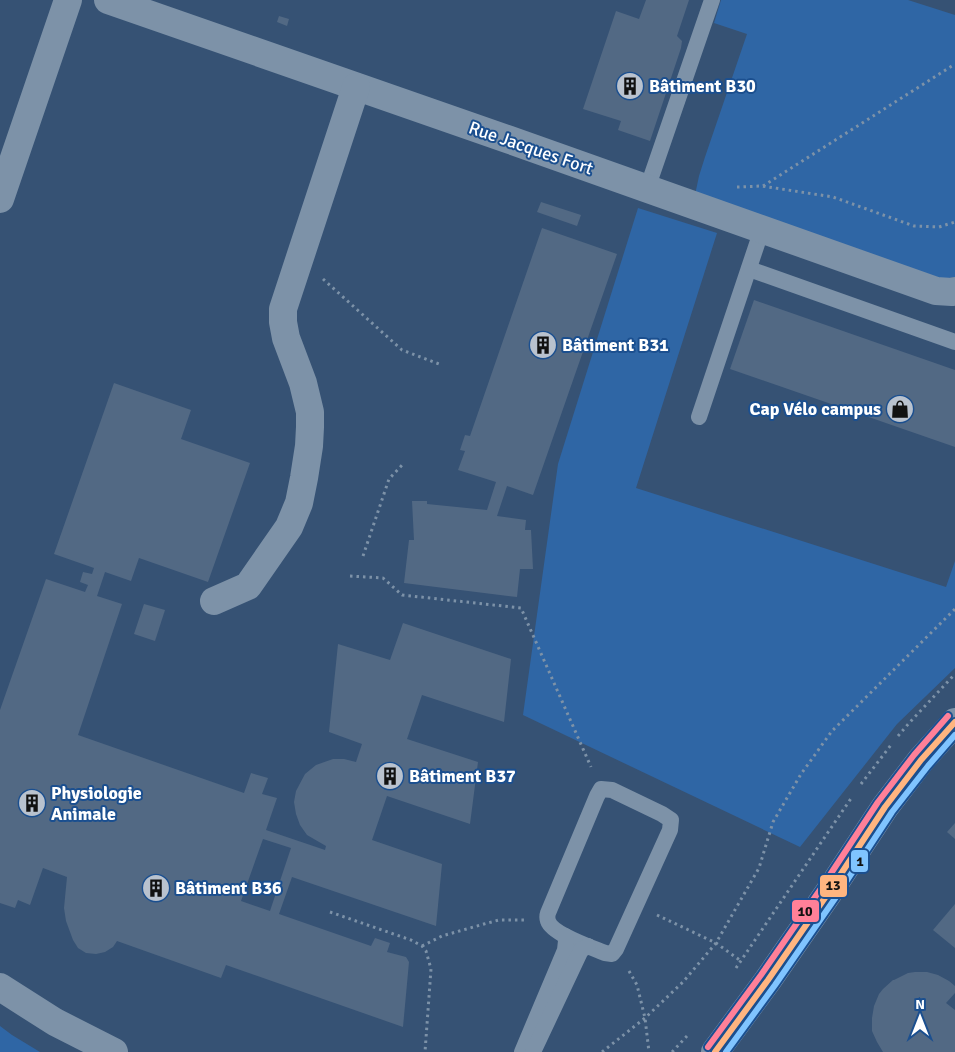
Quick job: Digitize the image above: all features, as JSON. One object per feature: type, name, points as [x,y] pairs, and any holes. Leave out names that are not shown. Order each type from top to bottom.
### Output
[{"type":"street","points":[[0,199],[68,0]]},
{"type":"street","name":"Rue Jacques Fort","points":[[108,0],[936,291],[955,291]]},
{"type":"street","points":[[214,601],[248,586],[288,526],[298,503],[304,478],[310,412],[303,382],[286,338],[283,310],[356,87]]},
{"type":"street","points":[[723,1049],[885,808],[921,760],[955,722]]},
{"type":"street","points":[[0,986],[55,1022],[114,1052]]},
{"type":"lane","points":[[647,189],[712,0]]},
{"type":"lane","points":[[700,418],[762,230]]},
{"type":"lane","points":[[749,269],[955,342]]},
{"type":"lane","points":[[601,789],[612,790],[671,820],[670,830],[636,905],[612,954],[605,953],[565,936],[550,925],[547,920],[548,913],[601,789]]},
{"type":"lane","points":[[522,1052],[565,950],[565,936]]},
{"type":"lane","points":[[533,1052],[581,950],[588,946]]},
{"type":"path","points":[[762,186],[955,64]]},
{"type":"path","points":[[732,187],[762,186],[833,197],[914,226],[939,227],[955,222]]},
{"type":"path","points":[[323,279],[402,350],[439,364]]},
{"type":"path","points":[[363,556],[389,479],[404,463]]},
{"type":"path","points":[[350,576],[383,578],[402,595],[521,608],[601,789]]},
{"type":"path","points":[[602,1052],[645,1018],[683,982],[716,943],[759,868],[773,822],[801,774],[832,731],[955,609]]},
{"type":"path","points":[[636,905],[716,943],[768,980]]},
{"type":"path","points":[[330,912],[411,940],[422,946],[426,952],[431,969],[425,1052]]},
{"type":"path","points":[[422,946],[442,936],[499,920],[547,920]]},
{"type":"path","points":[[616,949],[637,985],[645,1018],[649,1052]]},
{"type":"shaded area","points":[[721,0],[908,0],[955,15],[955,277],[943,279],[695,195],[705,157],[747,34],[714,23]]},
{"type":"shaded area","points":[[638,208],[717,233],[636,488],[946,587],[955,561],[955,668],[897,724],[800,847],[523,715],[558,464]]},
{"type":"shaded area","points":[[0,1026],[12,1035],[40,1052],[0,1052]]},
{"type":"building","name":"Bâtiment B30","points":[[646,0],[689,0],[677,36],[682,41],[681,48],[650,141],[618,130],[621,121],[583,109],[616,11],[639,19]]},
{"type":"building","points":[[279,16],[289,19],[287,26],[277,22]]},
{"type":"building","points":[[541,202],[581,215],[577,226],[537,212]]},
{"type":"building","name":"Bâtiment B31","points":[[542,228],[617,254],[533,495],[507,486],[497,516],[526,520],[525,530],[531,530],[533,569],[520,569],[517,597],[404,583],[409,540],[414,540],[412,501],[427,501],[427,504],[487,510],[496,482],[458,470],[465,451],[460,450],[465,435],[470,436]]},
{"type":"building","name":"Cap Vélo campus","points":[[754,300],[955,370],[955,447],[730,369]]},
{"type":"building","points":[[114,383],[191,410],[181,439],[250,463],[208,582],[139,558],[131,581],[105,572],[97,596],[122,604],[78,735],[244,793],[251,773],[268,778],[262,794],[277,798],[266,830],[325,850],[326,846],[307,835],[300,825],[294,802],[296,791],[305,774],[316,765],[333,759],[356,762],[362,744],[329,732],[338,644],[390,660],[403,623],[511,659],[504,722],[422,695],[407,739],[478,762],[470,824],[387,796],[372,840],[442,864],[436,926],[292,877],[279,914],[371,946],[375,938],[390,943],[387,952],[406,957],[409,962],[403,1027],[226,965],[221,978],[117,941],[113,947],[105,952],[96,954],[86,953],[78,948],[73,940],[66,921],[64,908],[67,877],[43,868],[30,905],[18,900],[15,908],[0,903],[0,710],[46,579],[85,592],[88,585],[80,582],[83,572],[92,574],[94,568],[54,554]],"holes":[[[263,839],[291,848],[270,911],[241,901]]]},
{"type":"building","points":[[144,604],[165,610],[155,641],[134,634]]},
{"type":"building","points":[[955,823],[955,839],[947,832]]},
{"type":"building","points":[[955,904],[955,948],[933,930]]},
{"type":"building","points":[[915,972],[927,972],[938,975],[955,986],[955,993],[946,1003],[955,1010],[955,1052],[883,1052],[877,1042],[872,1031],[872,1018],[879,994],[893,980]]},
{"type":"transit line","name":"10","points":[[708,1047],[761,975],[878,802],[914,755],[948,716]]},
{"type":"transit line","name":"13","points":[[715,1052],[768,980],[885,807],[921,760],[955,722]]},
{"type":"transit line","name":"1","points":[[726,1052],[836,897],[892,812],[955,735]]},
{"type":"place","name":"Bâtiment B30","points":[[630,86]]},
{"type":"place","name":"Bâtiment B31","points":[[543,345]]},
{"type":"place","name":"Cap Vélo campus","points":[[900,409]]},
{"type":"place","name":"Bâtiment B37","points":[[390,776]]},
{"type":"place","name":"Physiologie Animale","points":[[32,803]]},
{"type":"place","name":"Bâtiment B36","points":[[156,888]]}]
